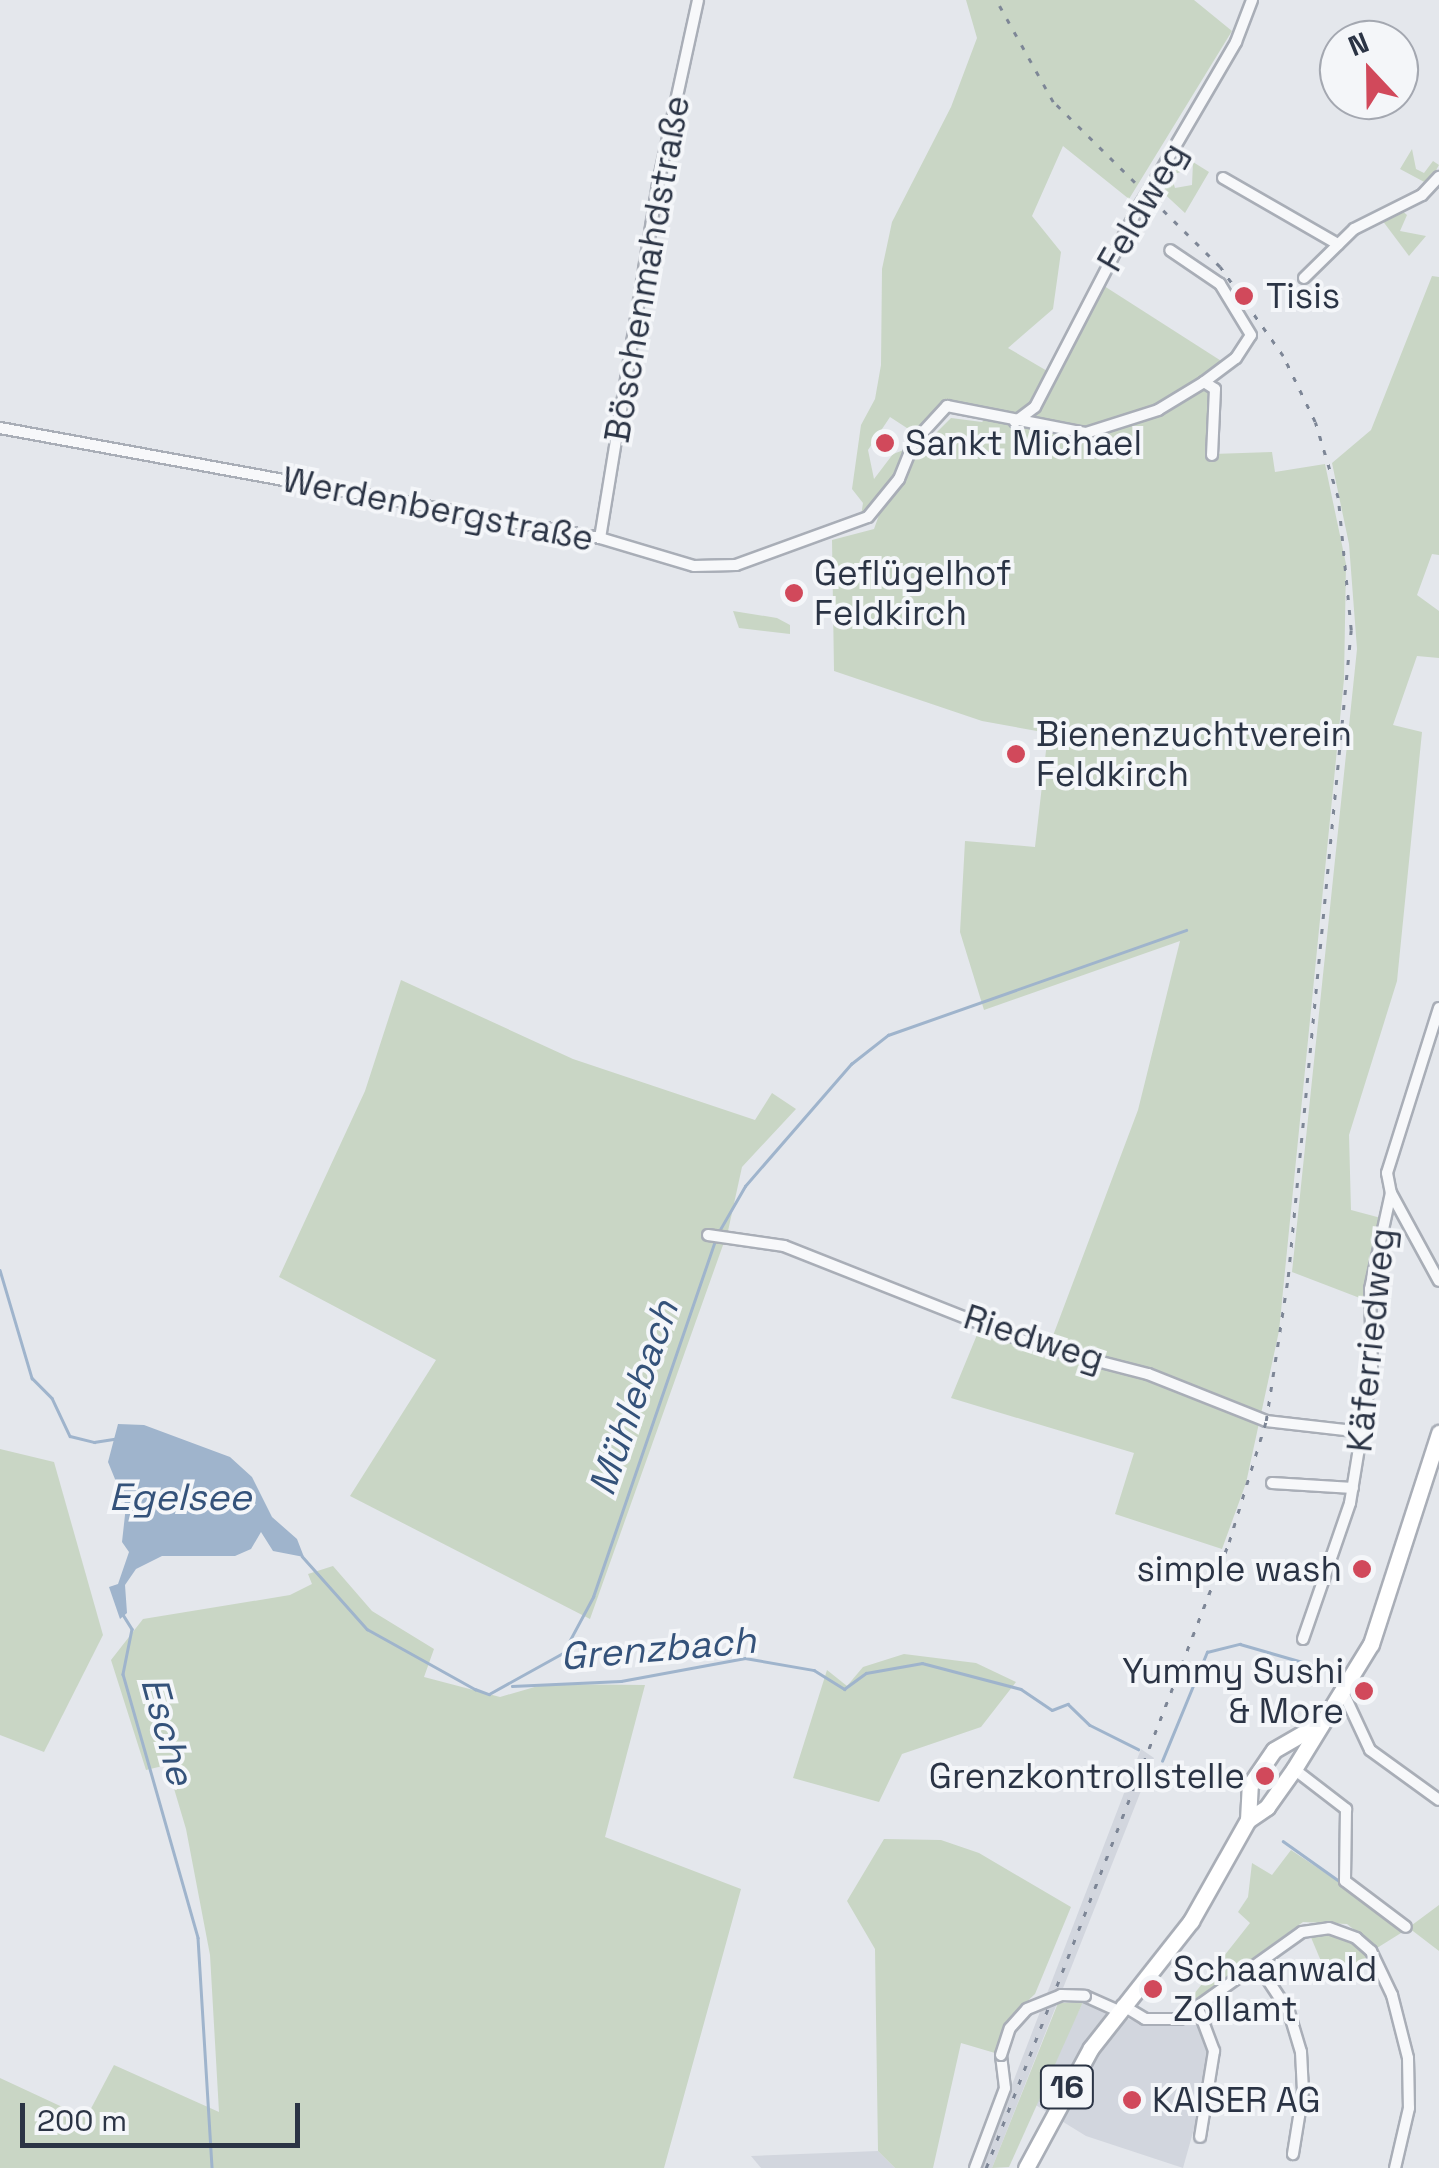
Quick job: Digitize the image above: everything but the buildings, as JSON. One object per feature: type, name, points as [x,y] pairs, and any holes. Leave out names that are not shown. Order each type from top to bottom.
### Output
[{"type":"main road","points":[[1248,1820],[1267,1807],[1294,1769],[1319,1724],[1343,1692],[1381,1621],[1433,1474],[1439,1434]]},
{"type":"main road","points":[[1248,1820],[1250,1786],[1274,1750],[1319,1724]]},
{"type":"main road","name":"16","points":[[1026,2168],[1119,2007],[1190,1920],[1248,1820]]},
{"type":"street","name":"Böschenmahdstraße","points":[[600,538],[659,179],[698,0]]},
{"type":"street","name":"Feldweg","points":[[1030,413],[1138,208],[1236,42],[1252,0]]},
{"type":"street","points":[[1223,178],[1338,244]]},
{"type":"street","points":[[1304,278],[1338,244],[1422,195],[1439,178]]},
{"type":"street","points":[[1422,195],[1439,198]]},
{"type":"street","points":[[1014,422],[1037,428],[1099,432],[1158,410],[1236,358],[1251,335],[1220,284],[1170,250]]},
{"type":"street","points":[[1204,382],[1215,389],[1212,455]]},
{"type":"street","name":"Werdenbergstraße","points":[[0,428],[600,538],[717,566],[868,518],[898,478],[914,442],[947,406],[961,404],[1014,422]]},
{"type":"street","points":[[1014,422],[1030,413],[1037,428]]},
{"type":"street","name":"Käferriedweg","points":[[1303,1639],[1353,1488],[1372,1369],[1370,1288],[1391,1192],[1392,1145],[1439,1008]]},
{"type":"street","points":[[1391,1192],[1439,1281]]},
{"type":"street","name":"Riedweg","points":[[714,1235],[800,1251],[1031,1344],[1148,1374],[1266,1421],[1362,1432]]},
{"type":"street","name":"Käferriedweg","points":[[1272,1484],[1353,1488]]},
{"type":"street","points":[[1343,1692],[1370,1750],[1439,1800]]},
{"type":"street","points":[[1294,1769],[1346,1809],[1345,1881],[1406,1927]]},
{"type":"street","points":[[975,2168],[1005,2088],[1001,2055],[1010,2028],[1027,2008],[1061,1995],[1085,1996],[1158,2021],[1199,2011],[1311,1929],[1339,1930],[1371,1951],[1399,2012],[1408,2058],[1409,2108],[1395,2168]]},
{"type":"street","points":[[1258,1965],[1289,2012],[1301,2052],[1303,2099],[1294,2154]]},
{"type":"street","points":[[1199,2011],[1214,2050],[1200,2137]]},
{"type":"shaded area","points":[[1141,1749],[1154,1758],[992,2168],[980,2168]]},
{"type":"shaded area","points":[[1083,2002],[1145,2025],[1196,2019],[1201,2025],[1211,2068],[1183,2168],[1086,2136],[1034,2104]]},
{"type":"shaded area","points":[[878,2151],[895,2168],[761,2168],[751,2156]]},
{"type":"green space","points":[[966,0],[1194,0],[1232,31],[1129,199],[1063,146],[1032,216],[1061,252],[1053,309],[1008,348],[1054,375],[1101,284],[1226,364],[1205,381],[1214,390],[1213,454],[1272,452],[1275,472],[1325,464],[1346,564],[1344,679],[1279,1331],[1246,1483],[1222,1549],[1115,1514],[1134,1453],[951,1398],[981,1325],[1051,1341],[1138,1110],[1180,941],[984,1010],[960,932],[965,841],[1035,847],[1048,733],[982,721],[834,671],[832,540],[874,529],[879,515],[861,516],[863,503],[852,489],[861,425],[875,399],[881,365],[882,269],[892,222],[951,107],[977,38]],"holes":[[[962,403],[991,414],[982,422],[951,418],[928,441],[893,454],[874,479],[868,450],[890,417],[913,432],[946,405]]]},
{"type":"green space","points":[[1412,149],[1416,169],[1424,173],[1433,161],[1439,165],[1428,184],[1400,169]]},
{"type":"green space","points":[[1176,156],[1184,171],[1171,175],[1175,188],[1192,185],[1193,162],[1209,172],[1185,213],[1158,188]]},
{"type":"green space","points":[[1400,209],[1407,215],[1400,231],[1426,236],[1409,256],[1382,220]]},
{"type":"green space","points":[[1432,276],[1439,277],[1439,555],[1432,554],[1417,595],[1439,611],[1439,658],[1417,656],[1393,725],[1422,732],[1397,981],[1349,1135],[1351,1210],[1381,1218],[1365,1300],[1292,1272],[1357,649],[1349,544],[1332,463],[1371,430]]},
{"type":"green space","points":[[733,611],[777,618],[790,625],[790,634],[739,628]]},
{"type":"green space","points":[[401,980],[573,1059],[755,1120],[772,1093],[796,1109],[742,1167],[728,1231],[590,1619],[350,1496],[436,1360],[279,1277],[365,1091]]},
{"type":"green space","points":[[0,1449],[54,1462],[103,1635],[44,1752],[0,1735]]},
{"type":"green space","points":[[333,1566],[372,1611],[434,1649],[424,1677],[500,1697],[545,1684],[645,1685],[605,1837],[741,1889],[664,2168],[0,2168],[0,2078],[86,2118],[114,2065],[219,2112],[210,1955],[186,1829],[167,1765],[146,1770],[111,1660],[143,1619],[290,1595],[312,1584],[308,1574]]},
{"type":"green space","points":[[904,1654],[976,1663],[1016,1682],[981,1727],[902,1754],[879,1802],[793,1778],[827,1670],[847,1686],[863,1667]]},
{"type":"green space","points":[[884,1839],[941,1840],[979,1853],[1071,1907],[1035,1994],[1005,2022],[995,2053],[961,2043],[933,2168],[895,2168],[878,2151],[875,1949],[847,1901]]},
{"type":"green space","points":[[1291,1850],[1408,1928],[1439,1905],[1439,1951],[1409,1928],[1377,1948],[1347,1924],[1303,1922],[1183,2008],[1250,1923],[1238,1912],[1248,1897],[1252,1863],[1272,1875]]},
{"type":"green space","points":[[1324,1932],[1354,1941],[1373,1963],[1331,1985],[1310,1935]]},
{"type":"green space","points":[[1083,2002],[1009,2167],[992,2168],[1058,2003]]},
{"type":"water","name":"Egelsee","points":[[118,1424],[144,1425],[230,1457],[252,1477],[272,1517],[297,1539],[304,1557],[273,1551],[261,1532],[251,1549],[235,1556],[162,1556],[136,1569],[125,1585],[127,1613],[120,1619],[109,1587],[118,1584],[129,1552],[122,1542],[126,1506],[108,1462]]},
{"type":"waterway","name":"Mühlebach","points":[[718,1233],[745,1186],[851,1064],[888,1035],[1186,930]]},
{"type":"waterway","name":"Mühlebach","points":[[302,1556],[367,1629],[475,1689],[489,1694],[563,1653],[593,1597],[715,1241]]},
{"type":"waterway","name":"Esche","points":[[0,1270],[32,1378],[52,1398],[70,1436],[94,1442],[118,1438]]},
{"type":"waterway","name":"Esche","points":[[122,1613],[132,1629],[123,1674],[198,1938],[212,2168]]},
{"type":"waterway","points":[[1162,1761],[1207,1652],[1240,1644],[1316,1666]]},
{"type":"waterway","name":"Grenzbach","points":[[512,1686],[621,1681],[745,1658],[814,1670],[844,1689],[866,1673],[922,1663],[1021,1689],[1052,1710],[1068,1704],[1090,1725],[1138,1749]]},
{"type":"waterway","name":"Grenzbach","points":[[1283,1841],[1342,1883]]},
{"type":"railway","points":[[986,2168],[1229,1542],[1266,1421],[1288,1277],[1351,630],[1338,498],[1315,422],[1283,356],[1220,267],[1053,102],[996,0]]},
{"type":"place","name":"Tisis","points":[[1244,296]]},
{"type":"place","name":"Sankt Michael","points":[[885,443]]},
{"type":"place","name":"Geflügelhof Feldkirch","points":[[794,593]]},
{"type":"place","name":"Bienenzuchtverein Feldkirch","points":[[1016,754]]},
{"type":"place","name":"simple wash","points":[[1362,1569]]},
{"type":"place","name":"Yummy Sushi & More","points":[[1364,1691]]},
{"type":"place","name":"Grenzkontrollstelle","points":[[1265,1776]]},
{"type":"place","name":"Schaanwald Zollamt","points":[[1153,1989]]},
{"type":"place","name":"KAISER AG","points":[[1132,2100]]}]
